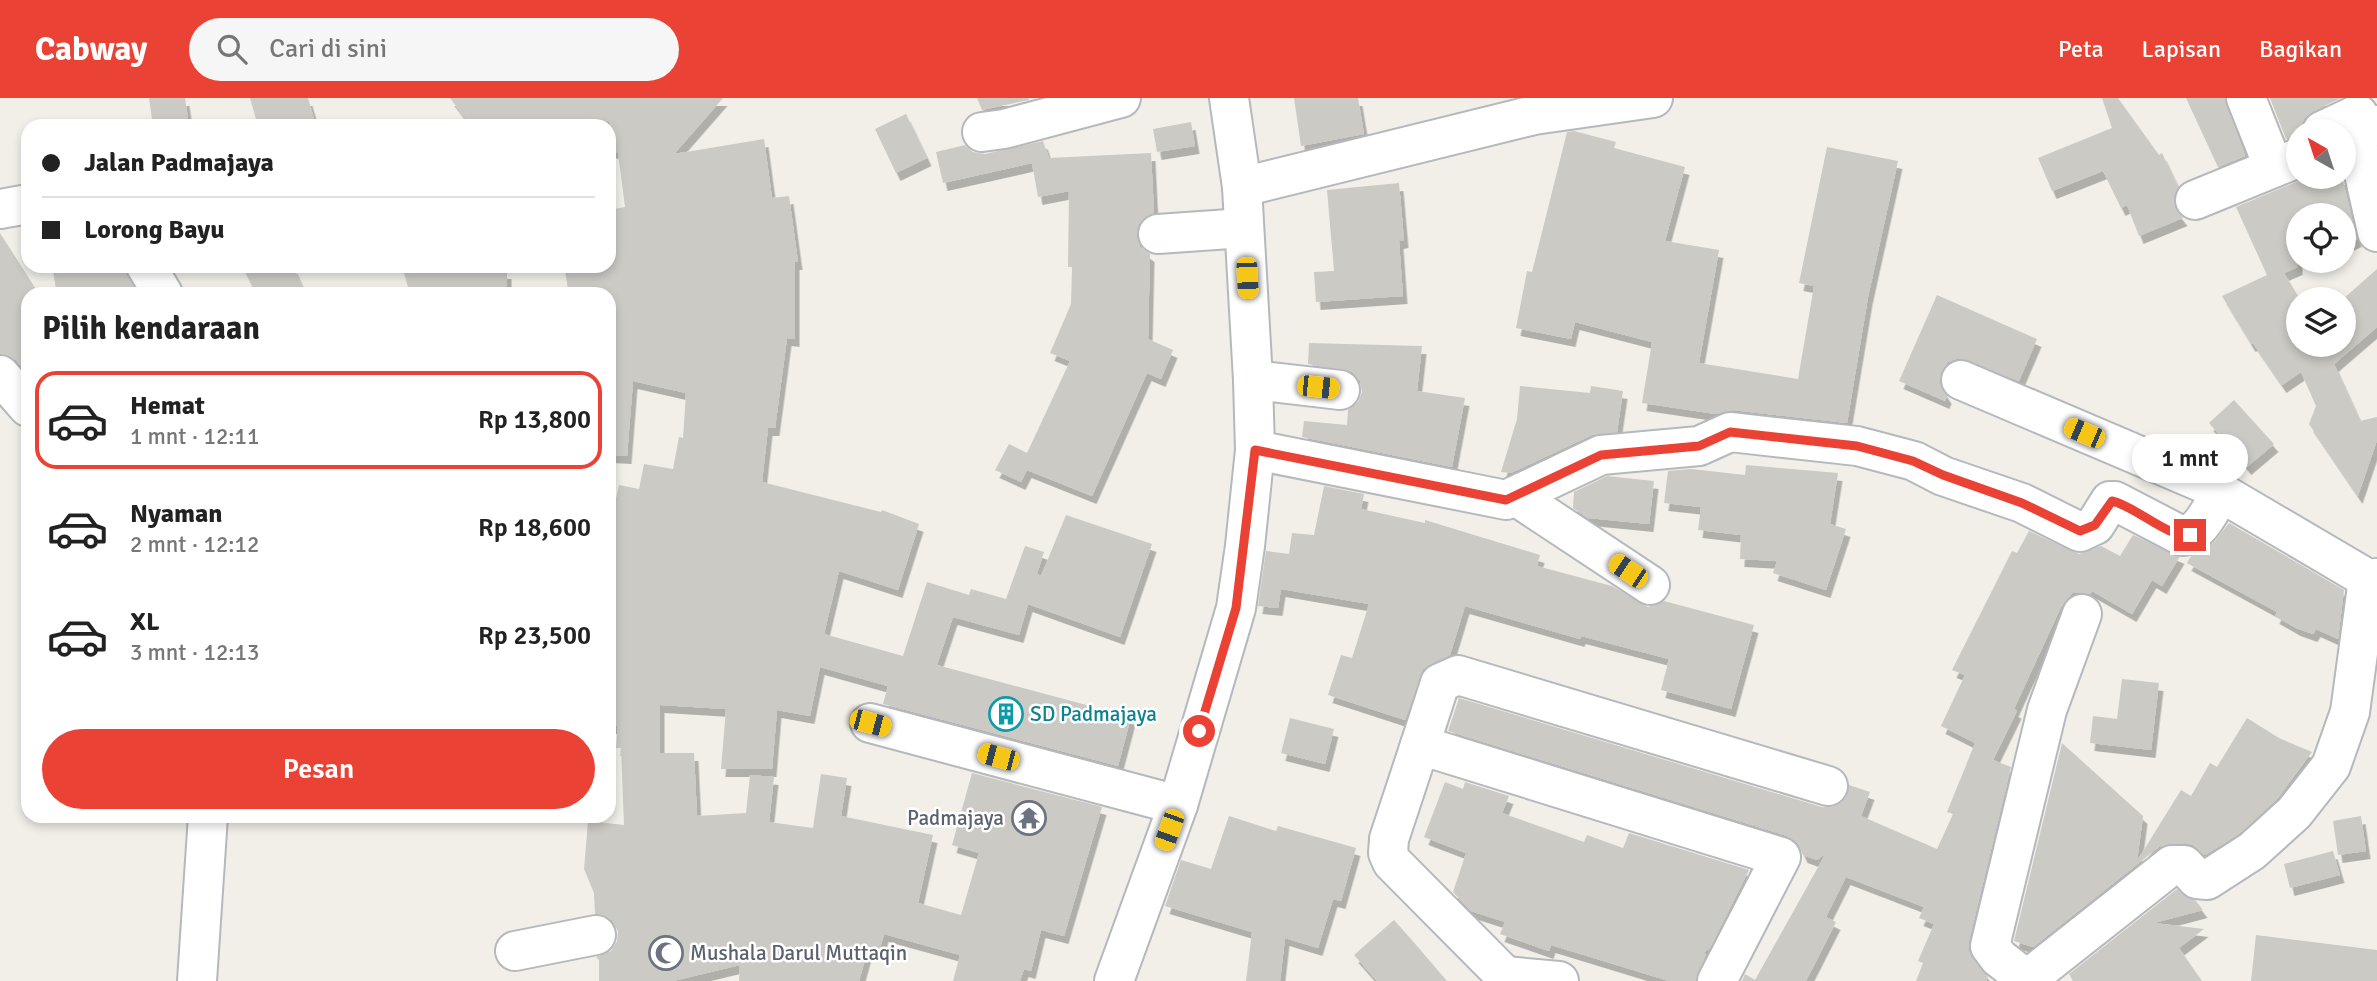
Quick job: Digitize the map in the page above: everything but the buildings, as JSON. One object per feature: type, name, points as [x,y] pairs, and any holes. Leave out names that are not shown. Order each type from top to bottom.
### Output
[{"type":"street","points":[[982,132],[1004,129],[1121,98]]},
{"type":"street","points":[[1114,981],[1178,805],[1236,608],[1255,450],[1242,187],[1229,98]]},
{"type":"street","points":[[1242,187],[1534,115],[1653,98]]},
{"type":"street","points":[[2195,200],[2284,156],[2246,98]]},
{"type":"street","points":[[2356,138],[2377,232]]},
{"type":"street","points":[[0,209],[21,205]]},
{"type":"street","points":[[1158,234],[1244,228]]},
{"type":"street","points":[[0,375],[21,399]]},
{"type":"street","points":[[1253,380],[1340,390]]},
{"type":"street","points":[[1961,380],[2221,492],[2373,578],[2350,712],[2331,766],[2294,813],[2252,851],[2207,880],[2197,879],[2183,865],[2172,865],[2025,979],[1999,958],[1990,946],[2046,710],[2082,614]]},
{"type":"street","points":[[1255,450],[1506,500],[1601,455],[1699,446],[1730,432],[1857,446],[1913,461],[1943,475],[2022,503],[2080,531],[2095,525],[2112,501],[2131,508],[2177,535],[2187,536],[2200,526],[2221,492]]},
{"type":"street","points":[[1517,497],[1650,585]]},
{"type":"street","points":[[1559,981],[1507,979],[1392,862],[1388,853],[1389,839],[1440,683],[1458,675],[1828,786]]},
{"type":"street","points":[[870,723],[1178,805]]},
{"type":"street","points":[[1420,745],[1782,858],[1717,981]]},
{"type":"street","points":[[197,981],[208,823]]},
{"type":"street","points":[[513,953],[596,935]]},
{"type":"place","name":"SD Padmajaya","points":[[1006,714]]},
{"type":"place","name":"Padmajaya","points":[[1029,818]]},
{"type":"place","name":"Mushala Darul Muttaqin","points":[[666,953]]},
{"type":"route","points":[[1199,731],[1236,608],[1255,450],[1506,500],[1601,455],[1699,446],[1730,432],[1857,446],[1913,461],[1943,475],[2022,503],[2080,531],[2095,525],[2112,501],[2131,508],[2177,535],[2190,535]]}]
